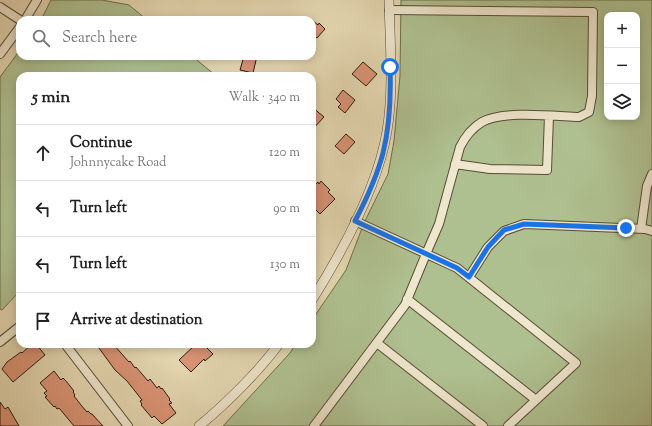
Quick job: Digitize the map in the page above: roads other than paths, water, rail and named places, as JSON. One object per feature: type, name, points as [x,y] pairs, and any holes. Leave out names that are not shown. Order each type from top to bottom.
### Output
[{"type":"street","points":[[27,16],[37,0]]},
{"type":"street","points":[[316,294],[326,278],[355,221],[383,154],[387,129],[390,81],[389,0]]},
{"type":"street","points":[[0,7],[16,17]]},
{"type":"street","points":[[314,426],[405,305],[439,224],[460,147],[466,136],[482,122],[504,115],[579,117],[589,112],[592,96],[593,12],[389,10]]},
{"type":"street","points":[[0,54],[16,32]]},
{"type":"street","points":[[455,164],[490,170],[547,170],[549,116]]},
{"type":"street","points":[[641,228],[647,186],[652,174]]},
{"type":"street","points":[[355,221],[457,268],[576,364],[508,426]]},
{"type":"street","points":[[469,277],[488,247],[504,230],[524,224],[641,228],[652,231]]},
{"type":"street","points":[[407,299],[536,400]]},
{"type":"street","points":[[0,342],[16,329]]},
{"type":"street","points":[[377,343],[482,426]]},
{"type":"street","points":[[68,348],[128,426]]},
{"type":"street","points":[[199,426],[248,379],[275,348]]}]
